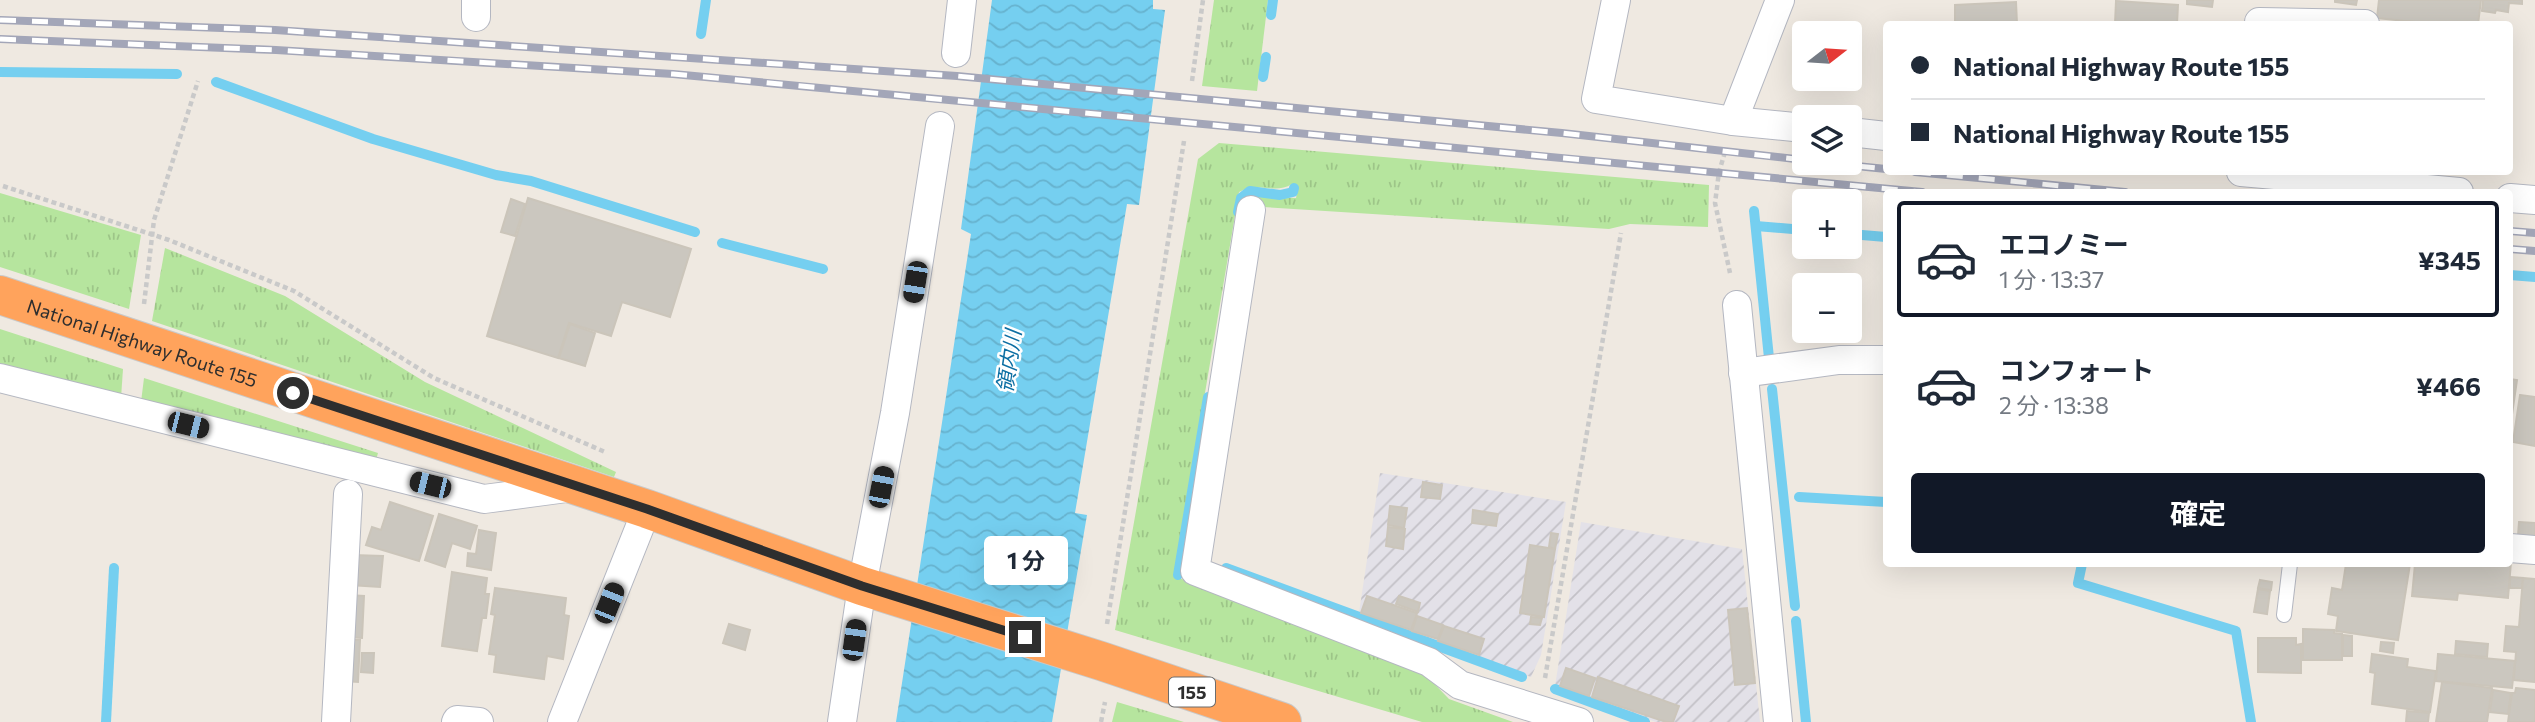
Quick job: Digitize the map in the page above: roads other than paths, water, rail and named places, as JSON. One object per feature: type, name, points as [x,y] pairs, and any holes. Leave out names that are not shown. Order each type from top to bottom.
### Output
[{"type":"highway","name":"National Highway Route 155","points":[[0,295],[647,509],[867,588],[1101,661],[1282,722]]},
{"type":"street","points":[[956,53],[962,0]]},
{"type":"street","points":[[1616,0],[1597,99],[1733,121],[1792,127]]},
{"type":"street","points":[[1733,121],[1780,0]]},
{"type":"street","points":[[2366,21],[2369,0]]},
{"type":"street","points":[[842,722],[867,588],[940,126]]},
{"type":"street","points":[[1862,133],[1883,136]]},
{"type":"street","points":[[2312,175],[2360,177],[2439,189]]},
{"type":"street","points":[[2513,198],[2535,200]]},
{"type":"street","points":[[1251,210],[1195,571],[1429,662],[1460,685],[1579,722]]},
{"type":"street","points":[[1737,305],[1778,722]]},
{"type":"street","points":[[1743,373],[1839,360],[1883,360]]},
{"type":"street","points":[[0,378],[484,499],[577,487]]},
{"type":"street","points":[[336,722],[348,494]]},
{"type":"street","points":[[562,722],[647,509]]},
{"type":"street","points":[[2513,548],[2535,550]]},
{"type":"street","points":[[456,722],[479,722]]},
{"type":"lane","points":[[2284,615],[2290,567]]},
{"type":"water","name":"領内川","points":[[992,0],[1153,0],[1153,9],[1165,10],[1139,205],[1127,204],[1075,513],[1087,515],[1052,722],[896,722],[971,234],[961,229]]},
{"type":"waterway","points":[[701,34],[706,0]]},
{"type":"waterway","points":[[1271,15],[1273,0]]},
{"type":"waterway","points":[[1263,77],[1266,57]]},
{"type":"waterway","points":[[0,72],[177,74]]},
{"type":"waterway","points":[[216,82],[373,139],[496,175],[531,181],[695,232]]},
{"type":"waterway","points":[[1238,212],[1241,198],[1250,191],[1280,195],[1293,192],[1294,188]]},
{"type":"waterway","points":[[1754,211],[1769,358]]},
{"type":"waterway","points":[[1756,226],[1792,229]]},
{"type":"waterway","points":[[1862,235],[1883,237]]},
{"type":"waterway","points":[[722,243],[823,269]]},
{"type":"waterway","points":[[2513,275],[2535,277]]},
{"type":"waterway","points":[[1772,389],[1795,606]]},
{"type":"waterway","points":[[1178,575],[1208,397]]},
{"type":"waterway","points":[[1799,497],[1883,502]]},
{"type":"waterway","points":[[2081,567],[2078,583],[2236,631],[2251,722]]},
{"type":"waterway","points":[[106,722],[114,568]]},
{"type":"waterway","points":[[1226,568],[1522,677]]},
{"type":"waterway","points":[[1796,621],[1806,722]]},
{"type":"waterway","points":[[1555,689],[1645,722]]},
{"type":"railway","points":[[0,20],[275,30],[957,76],[1562,133],[1792,159]]},
{"type":"railway","points":[[0,39],[276,50],[673,74],[1890,189]]},
{"type":"railway","points":[[1862,167],[1883,169]]},
{"type":"railway","points":[[1946,175],[2094,189]]},
{"type":"railway","points":[[2513,231],[2535,233]]},
{"type":"railway","points":[[2513,249],[2535,251]]}]
